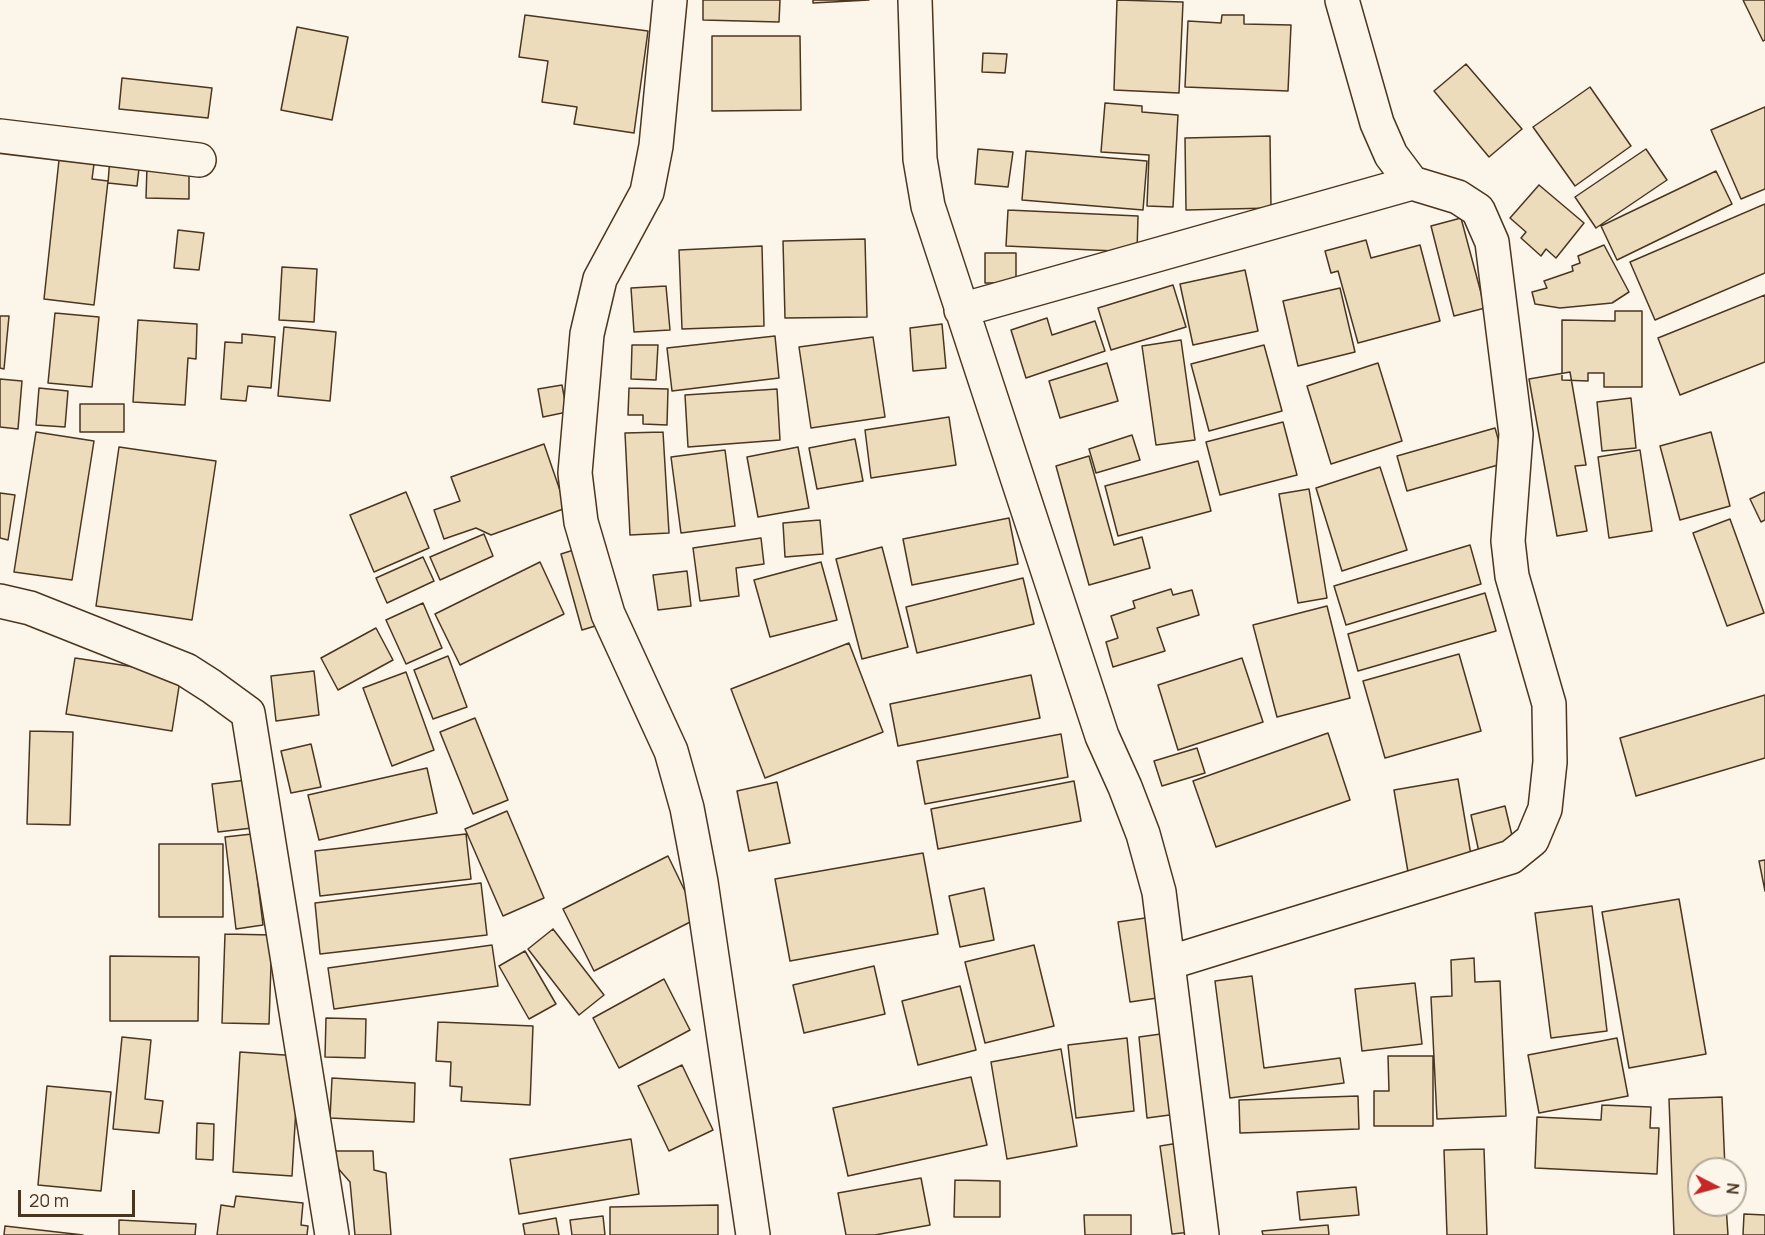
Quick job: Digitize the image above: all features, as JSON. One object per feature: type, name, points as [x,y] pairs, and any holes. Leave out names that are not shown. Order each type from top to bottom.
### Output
[{"type":"street","points":[[670,0],[656,146],[647,192],[600,279],[587,334],[575,473],[581,522],[608,615],[672,751],[687,808],[701,882],[753,1235]]},
{"type":"street","points":[[915,0],[920,159],[928,206],[1102,736],[1143,834],[1159,892],[1202,1235]]},
{"type":"street","points":[[1342,0],[1377,123],[1391,155],[1412,183]]},
{"type":"street","points":[[0,136],[199,160]]},
{"type":"street","points":[[961,310],[1412,183],[1458,197],[1478,210],[1492,242],[1516,434],[1508,541],[1512,576],[1549,704],[1550,762],[1545,809],[1532,840],[1511,857],[1168,963]]},
{"type":"street","points":[[0,601],[30,608],[186,670],[248,713],[332,1235]]},
{"type":"building","points":[[703,0],[780,0],[779,22],[703,20]]},
{"type":"building","points":[[813,0],[869,0],[813,3]]},
{"type":"building","points":[[1117,0],[1183,2],[1179,93],[1114,90]]},
{"type":"building","points":[[1743,0],[1765,0],[1765,40],[1763,41]]},
{"type":"building","points":[[525,15],[648,31],[634,133],[574,124],[577,107],[542,102],[548,61],[519,57]]},
{"type":"building","points":[[1222,15],[1244,15],[1244,24],[1291,25],[1288,91],[1185,87],[1188,21],[1221,23]]},
{"type":"building","points":[[297,27],[348,37],[332,120],[281,110]]},
{"type":"building","points":[[712,36],[800,36],[801,110],[712,111]]},
{"type":"building","points":[[983,53],[1007,54],[1005,73],[982,72]]},
{"type":"building","points":[[1466,64],[1522,129],[1489,157],[1434,91]]},
{"type":"building","points":[[122,78],[212,88],[208,118],[119,109]]},
{"type":"building","points":[[1590,87],[1631,146],[1575,186],[1533,127]]},
{"type":"building","points":[[1105,103],[1142,106],[1142,112],[1178,115],[1173,207],[1147,206],[1149,155],[1101,152]]},
{"type":"building","points":[[1765,107],[1765,189],[1741,199],[1711,130]]},
{"type":"building","points":[[1270,136],[1271,208],[1186,210],[1185,138]]},
{"type":"building","points":[[978,149],[1013,152],[1008,187],[975,184]]},
{"type":"building","points":[[1646,149],[1667,180],[1596,228],[1575,197]]},
{"type":"building","points":[[1026,151],[1147,161],[1143,210],[1022,200]]},
{"type":"building","points":[[110,157],[140,160],[137,186],[108,183]]},
{"type":"building","points":[[59,160],[94,164],[92,179],[108,181],[94,305],[44,299]]},
{"type":"building","points":[[147,166],[189,167],[189,199],[146,198]]},
{"type":"building","points":[[1716,171],[1732,204],[1617,260],[1601,226]]},
{"type":"building","points":[[1539,185],[1584,223],[1556,258],[1546,249],[1541,256],[1521,238],[1526,232],[1510,218]]},
{"type":"building","points":[[1765,204],[1765,273],[1655,320],[1630,262]]},
{"type":"building","points":[[1008,210],[1138,216],[1137,252],[1006,246]]},
{"type":"building","points":[[1461,218],[1485,308],[1454,316],[1431,226]]},
{"type":"building","points":[[178,230],[204,233],[199,270],[174,268]]},
{"type":"building","points":[[865,239],[867,317],[785,318],[783,241]]},
{"type":"building","points":[[1366,240],[1371,258],[1420,245],[1440,321],[1358,343],[1338,271],[1331,273],[1325,251]]},
{"type":"building","points":[[1604,245],[1629,292],[1612,303],[1560,308],[1535,304],[1532,292],[1547,288],[1544,281],[1573,271],[1572,266],[1580,263],[1578,256]]},
{"type":"building","points":[[762,246],[764,326],[682,329],[679,250]]},
{"type":"building","points":[[985,253],[1016,253],[1016,283],[985,283]]},
{"type":"building","points":[[282,267],[317,269],[314,322],[279,320]]},
{"type":"building","points":[[1245,270],[1258,331],[1193,345],[1180,284]]},
{"type":"building","points":[[1173,285],[1186,327],[1111,350],[1098,308]]},
{"type":"building","points":[[666,286],[670,330],[634,332],[631,288]]},
{"type":"building","points":[[1340,288],[1355,352],[1298,366],[1283,301]]},
{"type":"building","points":[[1765,295],[1765,362],[1680,395],[1658,338]]},
{"type":"building","points":[[1615,311],[1642,311],[1642,387],[1604,387],[1604,373],[1588,373],[1588,381],[1562,380],[1562,320],[1615,321]]},
{"type":"building","points":[[55,313],[99,317],[92,387],[48,383]]},
{"type":"building","points":[[0,316],[9,316],[4,369],[0,368]]},
{"type":"building","points":[[1047,318],[1052,335],[1095,321],[1105,351],[1026,378],[1011,330]]},
{"type":"building","points":[[138,320],[197,324],[196,359],[188,358],[185,405],[133,402]]},
{"type":"building","points":[[942,324],[946,368],[913,371],[910,328]]},
{"type":"building","points":[[284,327],[336,332],[330,401],[278,396]]},
{"type":"building","points":[[242,334],[275,337],[271,388],[248,386],[246,401],[221,399],[225,342],[242,343]]},
{"type":"building","points":[[775,336],[779,378],[672,391],[667,348]]},
{"type":"building","points":[[873,337],[885,417],[811,428],[799,347]]},
{"type":"building","points":[[1181,340],[1195,440],[1156,445],[1142,346]]},
{"type":"building","points":[[632,345],[658,345],[656,380],[631,379]]},
{"type":"building","points":[[1264,345],[1282,411],[1209,431],[1191,364]]},
{"type":"building","points":[[1107,363],[1118,401],[1060,418],[1049,381]]},
{"type":"building","points":[[1378,363],[1402,441],[1331,464],[1307,386]]},
{"type":"building","points":[[1570,372],[1586,465],[1575,466],[1587,531],[1557,536],[1529,379]]},
{"type":"building","points":[[0,379],[22,381],[18,429],[0,427]]},
{"type":"building","points":[[562,385],[567,412],[543,417],[538,389]]},
{"type":"building","points":[[39,388],[68,391],[65,427],[36,425]]},
{"type":"building","points":[[629,388],[668,389],[667,425],[643,424],[643,415],[628,415]]},
{"type":"building","points":[[777,389],[780,440],[688,447],[685,395]]},
{"type":"building","points":[[1631,398],[1636,448],[1602,451],[1597,402]]},
{"type":"building","points":[[80,404],[124,404],[124,432],[80,432]]},
{"type":"building","points":[[949,417],[956,465],[871,478],[865,430]]},
{"type":"building","points":[[1283,422],[1297,475],[1220,495],[1206,442]]},
{"type":"building","points":[[1495,428],[1505,463],[1407,491],[1397,456]]},
{"type":"building","points":[[36,432],[94,441],[72,580],[14,572]]},
{"type":"building","points":[[663,432],[669,533],[630,535],[625,433]]},
{"type":"building","points":[[1711,432],[1730,506],[1680,520],[1660,446]]},
{"type":"building","points":[[1132,435],[1140,460],[1096,473],[1089,449]]},
{"type":"building","points":[[855,439],[863,481],[817,489],[809,448]]},
{"type":"building","points":[[544,444],[566,508],[491,535],[476,528],[444,539],[434,510],[460,501],[451,477]]},
{"type":"building","points":[[119,447],[216,461],[192,620],[96,606]]},
{"type":"building","points":[[798,447],[809,508],[758,517],[747,457]]},
{"type":"building","points":[[725,450],[735,526],[681,533],[671,457]]},
{"type":"building","points":[[1640,450],[1652,531],[1609,538],[1598,457]]},
{"type":"building","points":[[1089,456],[1114,545],[1142,537],[1150,568],[1089,585],[1056,466]]},
{"type":"building","points":[[1198,461],[1211,511],[1118,536],[1105,486]]},
{"type":"building","points":[[1380,467],[1407,550],[1342,571],[1316,488]]},
{"type":"building","points":[[1309,489],[1327,598],[1298,603],[1279,494]]},
{"type":"building","points":[[406,492],[429,548],[374,572],[350,515]]},
{"type":"building","points":[[1765,492],[1765,520],[1761,522],[1750,499]]},
{"type":"building","points":[[0,493],[15,495],[8,540],[0,538]]},
{"type":"building","points":[[1009,518],[1018,564],[912,585],[903,539]]},
{"type":"building","points":[[1730,519],[1764,613],[1727,626],[1693,533]]},
{"type":"building","points":[[820,520],[823,554],[785,557],[783,523]]},
{"type":"building","points":[[484,534],[493,556],[440,580],[430,557]]},
{"type":"building","points":[[761,538],[764,564],[736,568],[739,596],[700,601],[693,548]]},
{"type":"building","points":[[1470,545],[1481,584],[1346,625],[1334,586]]},
{"type":"building","points":[[882,547],[908,647],[862,659],[836,559]]},
{"type":"building","points":[[580,548],[602,624],[582,630],[561,554]]},
{"type":"building","points":[[423,557],[434,581],[387,603],[376,578]]},
{"type":"building","points":[[540,562],[564,614],[460,665],[435,614]]},
{"type":"building","points":[[821,562],[837,620],[770,637],[754,580]]},
{"type":"building","points":[[687,571],[691,606],[658,610],[653,575]]},
{"type":"building","points":[[1023,578],[1034,624],[917,653],[906,607]]},
{"type":"building","points":[[1171,589],[1173,595],[1192,590],[1199,615],[1157,628],[1165,651],[1113,667],[1106,642],[1118,638],[1111,616],[1135,608],[1133,601]]},
{"type":"building","points":[[1485,593],[1496,631],[1358,671],[1348,634]]},
{"type":"building","points":[[423,603],[442,648],[406,664],[386,620]]},
{"type":"building","points":[[1327,606],[1350,698],[1277,717],[1253,625]]},
{"type":"building","points":[[376,628],[393,660],[338,690],[321,658]]},
{"type":"building","points":[[849,643],[883,732],[765,778],[731,689]]},
{"type":"building","points":[[1459,654],[1481,731],[1385,758],[1363,681]]},
{"type":"building","points":[[448,656],[467,707],[433,719],[414,670]]},
{"type":"building","points":[[75,658],[181,674],[172,731],[66,714]]},
{"type":"building","points":[[1242,658],[1263,722],[1178,750],[1158,685]]},
{"type":"building","points":[[314,671],[319,715],[276,721],[271,676]]},
{"type":"building","points":[[406,672],[434,750],[392,766],[363,688]]},
{"type":"building","points":[[1031,675],[1040,718],[898,746],[890,704]]},
{"type":"building","points":[[1765,695],[1765,758],[1636,796],[1620,738]]},
{"type":"building","points":[[475,718],[508,800],[473,814],[440,732]]},
{"type":"building","points":[[30,731],[73,732],[70,825],[27,824]]},
{"type":"building","points":[[1328,733],[1350,800],[1216,847],[1193,781]]},
{"type":"building","points":[[1061,734],[1068,777],[925,804],[917,761]]},
{"type":"building","points":[[311,744],[321,787],[291,793],[281,751]]},
{"type":"building","points":[[1197,748],[1205,773],[1162,786],[1154,761]]},
{"type":"building","points":[[427,768],[437,813],[319,840],[308,795]]},
{"type":"building","points":[[1458,779],[1472,861],[1408,872],[1394,790]]},
{"type":"building","points":[[247,780],[252,828],[218,832],[212,784]]},
{"type":"building","points":[[1074,781],[1081,821],[938,849],[931,809]]},
{"type":"building","points":[[777,782],[790,843],[749,851],[737,791]]},
{"type":"building","points":[[1505,806],[1515,848],[1480,857],[1471,815]]},
{"type":"building","points":[[507,811],[544,898],[503,916],[465,829]]},
{"type":"building","points":[[252,834],[263,925],[236,929],[225,837]]},
{"type":"building","points":[[466,834],[471,879],[320,896],[315,851]]},
{"type":"building","points":[[159,844],[223,844],[223,917],[159,917]]},
{"type":"building","points":[[923,853],[938,934],[790,961],[775,879]]},
{"type":"building","points":[[668,856],[698,918],[594,971],[563,909]]},
{"type":"building","points":[[1765,860],[1765,891],[1759,861]]},
{"type":"building","points":[[481,883],[487,935],[320,954],[315,903]]},
{"type":"building","points":[[984,888],[994,940],[960,947],[949,896]]},
{"type":"building","points":[[1679,899],[1706,1054],[1629,1068],[1602,912]]},
{"type":"building","points":[[1592,906],[1607,1031],[1551,1038],[1535,913]]},
{"type":"building","points":[[1152,917],[1164,997],[1130,1002],[1118,922]]},
{"type":"building","points":[[553,929],[604,995],[579,1015],[528,949]]},
{"type":"building","points":[[225,934],[272,935],[269,1024],[222,1023]]},
{"type":"building","points":[[492,945],[498,986],[334,1009],[328,968]]},
{"type":"building","points":[[1034,945],[1054,1026],[985,1043],[965,962]]},
{"type":"building","points":[[525,951],[556,1004],[529,1019],[499,966]]},
{"type":"building","points":[[110,956],[199,957],[198,1021],[110,1021]]},
{"type":"building","points":[[1474,958],[1475,982],[1500,981],[1506,1116],[1437,1119],[1431,997],[1452,996],[1451,960]]},
{"type":"building","points":[[874,966],[885,1014],[804,1033],[793,985]]},
{"type":"building","points":[[1252,976],[1264,1068],[1340,1058],[1344,1083],[1230,1098],[1215,981]]},
{"type":"building","points":[[664,979],[690,1030],[619,1068],[593,1018]]},
{"type":"building","points":[[1415,983],[1422,1044],[1362,1051],[1355,989]]},
{"type":"building","points":[[960,986],[976,1050],[918,1065],[902,1001]]},
{"type":"building","points":[[326,1018],[366,1019],[365,1058],[325,1057]]},
{"type":"building","points":[[438,1022],[533,1026],[530,1105],[461,1101],[462,1087],[450,1086],[451,1062],[436,1061]]},
{"type":"building","points":[[1168,1033],[1177,1114],[1147,1118],[1139,1037]]},
{"type":"building","points":[[122,1037],[151,1040],[145,1099],[163,1101],[159,1133],[113,1129]]},
{"type":"building","points":[[1127,1038],[1134,1111],[1076,1118],[1068,1045]]},
{"type":"building","points":[[1617,1038],[1628,1096],[1539,1113],[1528,1055]]},
{"type":"building","points":[[1061,1049],[1077,1146],[1007,1159],[991,1062]]},
{"type":"building","points":[[240,1052],[299,1056],[292,1176],[233,1172]]},
{"type":"building","points":[[1388,1056],[1433,1056],[1433,1126],[1374,1126],[1374,1091],[1389,1091]]},
{"type":"building","points":[[682,1065],[713,1130],[669,1151],[638,1086]]},
{"type":"building","points":[[971,1077],[987,1145],[848,1176],[833,1108]]},
{"type":"building","points":[[332,1078],[415,1083],[414,1122],[330,1118]]},
{"type":"building","points":[[47,1086],[111,1092],[101,1191],[38,1185]]},
{"type":"building","points":[[1358,1096],[1359,1129],[1240,1133],[1239,1100]]},
{"type":"building","points":[[1722,1097],[1724,1157],[1687,1157],[1687,1217],[1727,1217],[1728,1235],[1674,1235],[1669,1099]]},
{"type":"building","points":[[1602,1105],[1651,1107],[1650,1128],[1659,1128],[1657,1174],[1535,1168],[1537,1117],[1601,1120]]},
{"type":"building","points":[[197,1123],[214,1124],[213,1160],[196,1159]]},
{"type":"building","points":[[631,1139],[639,1194],[519,1214],[510,1159]]},
{"type":"building","points":[[1179,1143],[1192,1232],[1172,1234],[1160,1146]]},
{"type":"building","points":[[1484,1149],[1487,1235],[1447,1235],[1444,1150]]},
{"type":"building","points":[[334,1151],[373,1151],[374,1170],[386,1173],[391,1235],[355,1235],[350,1182],[336,1166]]},
{"type":"building","points":[[921,1178],[930,1225],[875,1235],[846,1235],[838,1193]]},
{"type":"building","points":[[955,1180],[1000,1181],[1000,1217],[954,1217]]},
{"type":"building","points":[[1356,1187],[1359,1215],[1300,1220],[1297,1192]]},
{"type":"building","points":[[236,1196],[303,1203],[301,1225],[308,1226],[307,1235],[217,1235],[221,1205],[234,1207]]},
{"type":"building","points":[[718,1205],[718,1235],[610,1235],[610,1207]]},
{"type":"building","points":[[1747,1214],[1765,1215],[1765,1235],[1743,1235],[1744,1217],[1747,1217]]},
{"type":"building","points":[[1084,1215],[1131,1215],[1131,1235],[1085,1235]]},
{"type":"building","points":[[603,1216],[605,1235],[572,1235],[570,1220]]},
{"type":"building","points":[[556,1218],[559,1235],[525,1235],[523,1224]]},
{"type":"building","points":[[119,1220],[196,1224],[195,1235],[119,1235]]},
{"type":"building","points":[[1328,1225],[1329,1235],[1263,1235],[1262,1231]]},
{"type":"building","points":[[5,1226],[83,1235],[4,1235]]}]
